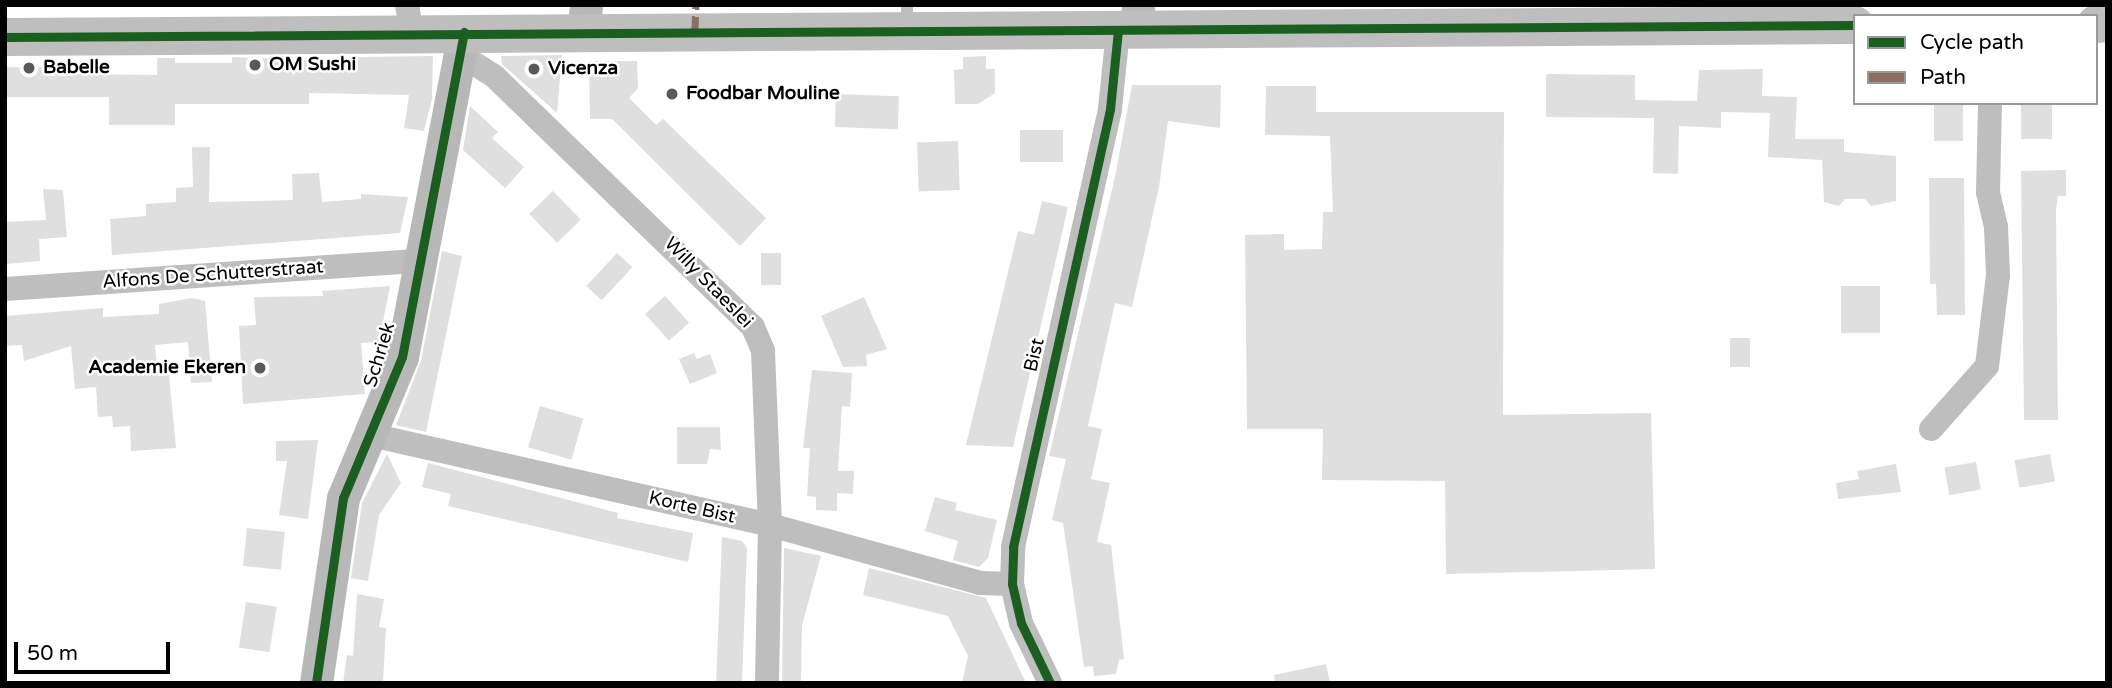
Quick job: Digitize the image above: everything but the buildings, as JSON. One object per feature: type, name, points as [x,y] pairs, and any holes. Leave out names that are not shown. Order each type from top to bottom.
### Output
[{"type":"main road","points":[[5,37],[410,19],[463,44],[585,18],[907,18],[1131,22],[1457,16],[1853,25]]},
{"type":"street","name":"Bist","points":[[1050,683],[1021,622],[1012,584],[1019,505],[1131,22]]},
{"type":"street","name":"Schriek","points":[[316,683],[343,498],[402,357],[463,44]]},
{"type":"street","name":"Willy Staeslei","points":[[463,44],[752,327],[763,351],[770,526],[768,683]]},
{"type":"street","points":[[1931,429],[1987,366],[1998,275],[1996,227],[1988,192],[1990,105]]},
{"type":"street","name":"Alfons De Schutterstraat","points":[[5,289],[420,261]]},
{"type":"street","name":"Korte Bist","points":[[371,435],[770,526],[980,583],[1012,584]]},
{"type":"marked path","points":[[695,30],[696,5]]},
{"type":"cycle path","points":[[5,37],[1853,25]]},
{"type":"cycle path","points":[[1050,683],[1021,623],[1012,584],[1013,547],[1110,109],[1118,30]]},
{"type":"cycle path","points":[[316,683],[343,498],[402,357],[464,32]]},
{"type":"place","name":"OM Sushi","points":[[255,65]]},
{"type":"place","name":"Babelle","points":[[29,68]]},
{"type":"place","name":"Vicenza","points":[[534,69]]},
{"type":"place","name":"Foodbar Mouline","points":[[672,94]]},
{"type":"place","name":"Academie Ekeren","points":[[260,368]]}]
